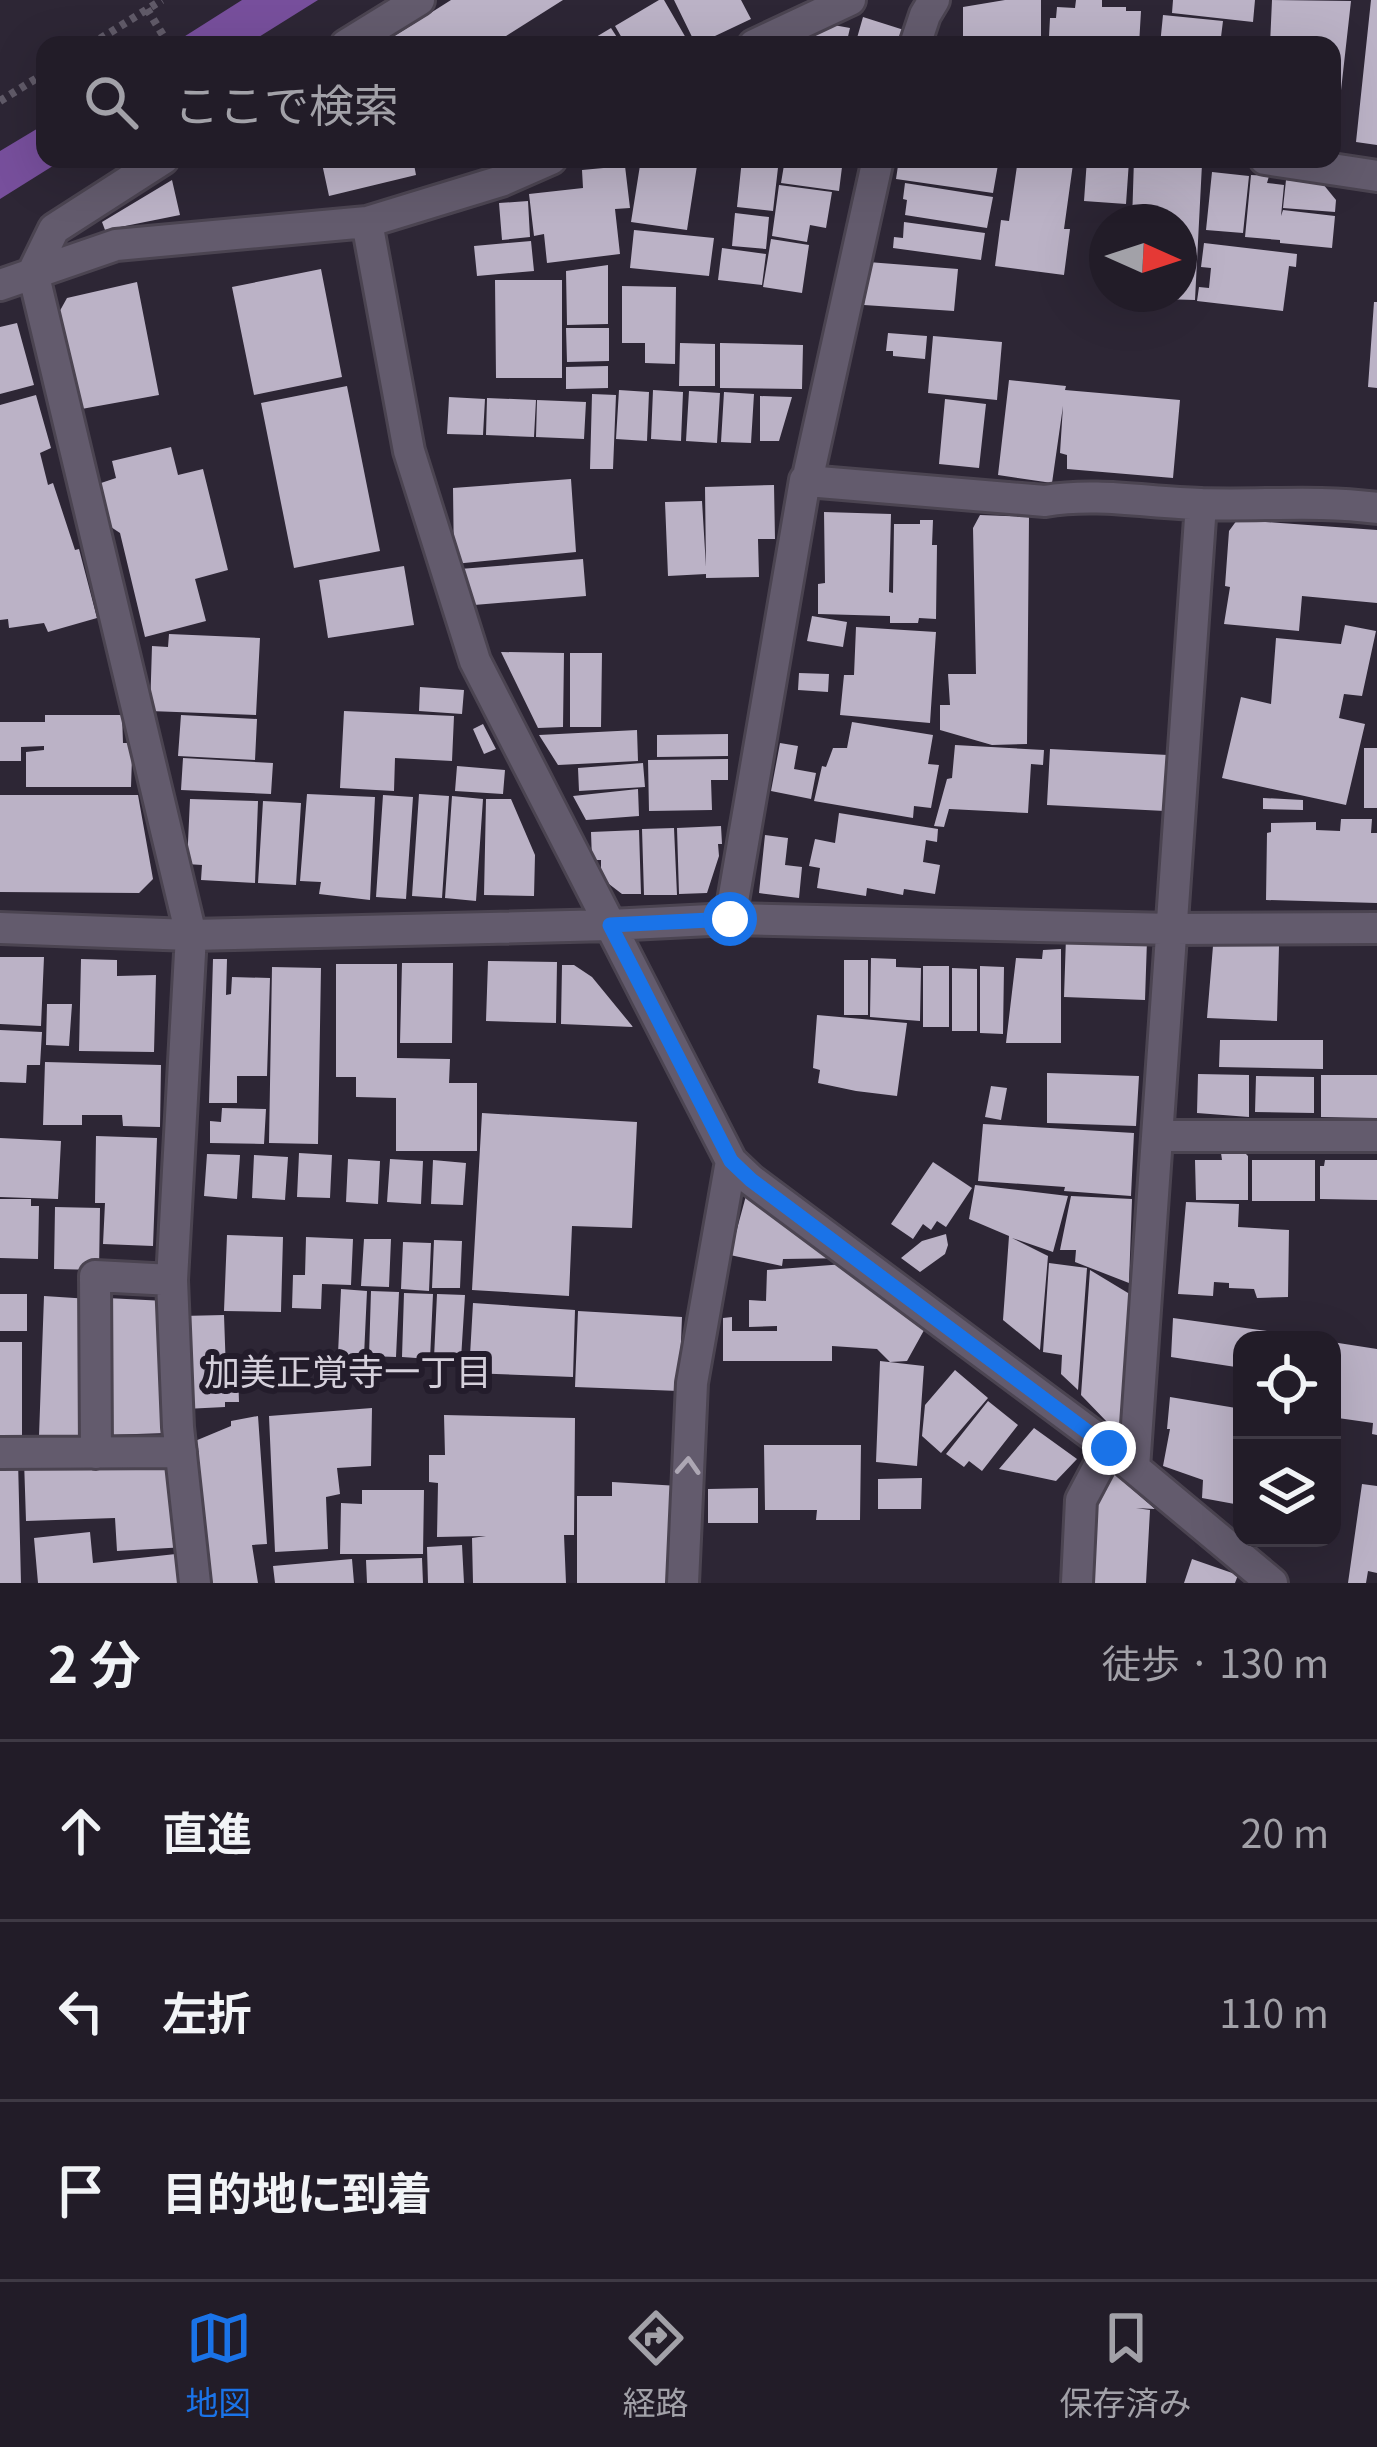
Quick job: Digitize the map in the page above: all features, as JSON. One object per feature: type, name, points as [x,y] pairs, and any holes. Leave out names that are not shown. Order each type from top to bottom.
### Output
[{"type":"street","points":[[361,36],[419,0]]},
{"type":"street","points":[[773,36],[850,0]]},
{"type":"street","points":[[918,36],[934,0]]},
{"type":"street","points":[[149,168],[54,229],[32,272],[191,935],[172,1280],[181,1452],[195,1583]]},
{"type":"street","points":[[0,285],[116,244],[367,222],[531,168]]},
{"type":"street","points":[[730,919],[805,481],[876,168]]},
{"type":"street","points":[[1324,168],[1377,176]]},
{"type":"street","points":[[367,222],[409,451],[476,661],[731,1161],[1109,1448],[1273,1583]]},
{"type":"street","points":[[807,481],[1045,501],[1074,496],[1201,505],[1333,502],[1377,508]]},
{"type":"street","points":[[1134,1468],[1201,505]]},
{"type":"street","points":[[0,928],[191,935],[730,919],[1173,929],[1377,928]]},
{"type":"street","points":[[1158,1136],[1377,1136]]},
{"type":"street","points":[[682,1583],[692,1383],[731,1161]]},
{"type":"street","points":[[96,1453],[94,1276],[172,1280]]},
{"type":"street","points":[[1077,1583],[1082,1500],[1109,1448]]},
{"type":"street","points":[[0,1453],[181,1452]]},
{"type":"path","points":[[104,36],[162,0]]},
{"type":"path","points":[[147,9],[164,36]]},
{"type":"path","points":[[0,101],[36,79]]},
{"type":"shaded area","points":[[242,0],[318,0],[260,36],[185,36]]},
{"type":"shaded area","points":[[36,129],[36,168],[50,168],[0,199],[0,151]]},
{"type":"building","points":[[451,0],[563,0],[506,36],[394,36]]},
{"type":"building","points":[[664,0],[685,36],[621,36],[615,26]]},
{"type":"building","points":[[674,0],[741,0],[751,19],[715,36],[692,36]]},
{"type":"building","points":[[1041,0],[1041,36],[963,36],[963,7]]},
{"type":"building","points":[[1076,0],[1102,0],[1102,7],[1141,11],[1140,36],[1049,36],[1050,18],[1056,18],[1057,7],[1075,8]]},
{"type":"building","points":[[1173,0],[1255,0],[1253,22],[1172,13]]},
{"type":"building","points":[[1272,0],[1351,1],[1341,90],[1341,36],[1270,36]]},
{"type":"building","points":[[1371,0],[1377,0],[1377,145],[1356,142]]},
{"type":"building","points":[[1163,15],[1223,21],[1221,36],[1161,36]]},
{"type":"building","points":[[863,17],[904,30],[902,36],[858,36]]},
{"type":"building","points":[[828,24],[850,28],[848,36],[809,36]]},
{"type":"building","points":[[323,168],[415,168],[416,175],[329,196]]},
{"type":"building","points":[[625,168],[630,208],[615,209],[620,254],[547,263],[544,234],[534,236],[529,194],[583,188],[582,170]]},
{"type":"building","points":[[640,168],[697,168],[687,230],[631,222]]},
{"type":"building","points":[[741,168],[778,168],[773,211],[737,207]]},
{"type":"building","points":[[784,168],[842,168],[839,191],[781,183]]},
{"type":"building","points":[[898,168],[997,168],[993,193],[896,179]]},
{"type":"building","points":[[1017,168],[1072,168],[1064,229],[1070,229],[1064,275],[995,266],[1001,220],[1009,221]]},
{"type":"building","points":[[1086,168],[1129,168],[1126,204],[1084,201]]},
{"type":"building","points":[[1134,168],[1202,168],[1197,261],[1197,204],[1133,204]]},
{"type":"building","points":[[1212,172],[1249,176],[1243,233],[1206,230]]},
{"type":"building","points":[[1251,175],[1269,176],[1267,183],[1284,185],[1281,216],[1283,210],[1335,216],[1332,248],[1245,237]]},
{"type":"building","points":[[172,180],[180,215],[105,230],[102,222]]},
{"type":"building","points":[[1286,180],[1323,184],[1336,200],[1335,212],[1283,208]]},
{"type":"building","points":[[905,183],[993,197],[987,228],[905,215]]},
{"type":"building","points":[[779,185],[832,192],[826,228],[810,225],[807,242],[772,236]]},
{"type":"building","points":[[528,201],[530,237],[502,240],[499,203]]},
{"type":"building","points":[[735,213],[769,217],[766,249],[732,246]]},
{"type":"building","points":[[904,222],[985,233],[981,260],[893,248],[894,237],[903,238]]},
{"type":"building","points":[[634,230],[714,238],[709,276],[630,268]]},
{"type":"building","points":[[771,239],[809,245],[802,293],[763,287]]},
{"type":"building","points":[[531,241],[534,271],[477,276],[474,246]]},
{"type":"building","points":[[1204,243],[1297,254],[1296,267],[1289,266],[1283,311],[1197,301],[1199,287],[1209,288],[1211,268],[1201,267]]},
{"type":"building","points":[[722,248],[766,254],[762,285],[718,280]]},
{"type":"building","points":[[868,262],[958,269],[954,311],[864,305]]},
{"type":"building","points":[[608,265],[608,324],[567,325],[566,271]]},
{"type":"building","points":[[321,269],[342,377],[254,395],[232,287]]},
{"type":"building","points":[[495,280],[562,280],[562,378],[496,378]]},
{"type":"building","points":[[137,282],[159,395],[76,410],[57,316],[67,298]]},
{"type":"building","points":[[622,286],[676,287],[675,364],[645,363],[645,343],[622,343]]},
{"type":"building","points":[[1377,302],[1377,388],[1368,387]]},
{"type":"building","points":[[17,323],[34,385],[0,394],[0,327]]},
{"type":"building","points":[[566,328],[609,328],[609,361],[567,362]]},
{"type":"building","points":[[888,333],[927,336],[925,359],[893,356],[893,351],[886,351]]},
{"type":"building","points":[[933,336],[1002,342],[997,400],[928,393]]},
{"type":"building","points":[[680,343],[715,344],[715,386],[679,386]]},
{"type":"building","points":[[720,343],[803,345],[802,389],[720,388]]},
{"type":"building","points":[[608,366],[608,388],[566,389],[566,367]]},
{"type":"building","points":[[1009,380],[1180,400],[1173,478],[1067,469],[1067,455],[1060,453],[1063,406],[1052,483],[998,475]]},
{"type":"building","points":[[347,386],[380,551],[294,568],[261,403]]},
{"type":"building","points":[[619,390],[649,392],[647,441],[616,439]]},
{"type":"building","points":[[653,390],[683,392],[681,441],[651,439]]},
{"type":"building","points":[[689,391],[720,393],[717,443],[686,441]]},
{"type":"building","points":[[724,392],[754,394],[751,443],[721,442]]},
{"type":"building","points":[[592,394],[616,395],[613,469],[590,469]]},
{"type":"building","points":[[36,395],[51,448],[40,453],[48,485],[53,483],[75,550],[79,549],[97,618],[48,632],[44,623],[9,628],[8,619],[0,620],[0,405]]},
{"type":"building","points":[[760,396],[792,397],[779,441],[760,441]]},
{"type":"building","points":[[449,397],[485,399],[483,435],[447,434]]},
{"type":"building","points":[[487,398],[536,400],[534,437],[486,435]]},
{"type":"building","points":[[945,399],[986,404],[979,468],[939,464]]},
{"type":"building","points":[[537,400],[586,402],[584,439],[536,437]]},
{"type":"building","points":[[171,447],[178,475],[203,469],[228,570],[195,579],[206,621],[145,637],[120,533],[111,527],[101,483],[116,478],[112,461]]},
{"type":"building","points":[[571,479],[576,552],[454,564],[453,488]]},
{"type":"building","points":[[774,485],[775,539],[758,539],[759,577],[668,576],[665,502],[702,501],[706,567],[705,487]]},
{"type":"building","points":[[824,512],[891,514],[889,592],[893,593],[894,524],[933,520],[936,619],[890,623],[890,616],[818,614],[818,584],[825,583]]},
{"type":"building","points":[[980,515],[1029,517],[1027,744],[992,745],[940,730],[940,705],[950,705],[948,674],[976,674],[973,528]]},
{"type":"building","points":[[1237,520],[1377,530],[1377,603],[1302,596],[1299,631],[1224,624],[1230,587],[1225,586],[1229,531]]},
{"type":"building","points":[[583,559],[586,596],[474,605],[460,569]]},
{"type":"building","points":[[404,566],[414,625],[328,638],[319,580]]},
{"type":"building","points":[[812,616],[847,622],[843,647],[807,641]]},
{"type":"building","points":[[1345,625],[1376,631],[1362,696],[1344,694],[1339,718],[1365,724],[1346,805],[1222,778],[1241,697],[1271,704],[1276,638],[1341,644]]},
{"type":"building","points":[[856,627],[936,632],[930,723],[840,715],[844,675],[854,675]]},
{"type":"building","points":[[169,634],[260,638],[256,715],[150,711],[152,646],[168,647]]},
{"type":"building","points":[[501,652],[564,653],[563,727],[538,728]]},
{"type":"building","points":[[570,653],[602,653],[601,727],[570,727]]},
{"type":"building","points":[[799,673],[829,674],[828,692],[798,690]]},
{"type":"building","points":[[420,687],[464,690],[462,714],[419,711]]},
{"type":"building","points":[[344,711],[454,716],[452,761],[395,758],[394,791],[340,788]]},
{"type":"building","points":[[45,715],[122,715],[123,743],[129,743],[132,757],[131,787],[26,787],[26,752],[44,750],[44,746],[21,747],[21,761],[0,761],[0,722],[45,722]]},
{"type":"building","points":[[181,715],[257,719],[255,760],[178,756]]},
{"type":"building","points":[[852,722],[933,735],[928,764],[939,765],[931,808],[914,806],[913,818],[814,801],[822,766],[826,767],[833,748],[847,748]]},
{"type":"building","points":[[483,724],[496,749],[484,754],[473,729]]},
{"type":"building","points":[[637,730],[638,761],[558,765],[539,735]]},
{"type":"building","points":[[728,734],[728,756],[657,757],[657,735]]},
{"type":"building","points":[[780,743],[798,746],[794,769],[816,773],[811,799],[771,791]]},
{"type":"building","points":[[955,745],[1044,750],[1043,765],[1031,764],[1028,813],[949,809],[944,827],[934,826],[947,779],[952,778]]},
{"type":"building","points":[[1364,748],[1377,748],[1377,808],[1364,808]]},
{"type":"building","points":[[1050,749],[1168,755],[1165,811],[1047,805]]},
{"type":"building","points":[[183,758],[273,763],[271,794],[181,790]]},
{"type":"building","points":[[728,759],[728,780],[711,780],[712,810],[649,811],[648,760]]},
{"type":"building","points":[[643,763],[645,787],[579,791],[578,768]]},
{"type":"building","points":[[457,766],[505,770],[503,794],[455,791]]},
{"type":"building","points":[[638,789],[639,816],[586,820],[573,796]]},
{"type":"building","points":[[307,794],[375,797],[370,900],[319,894],[321,882],[300,881]]},
{"type":"building","points":[[419,794],[449,796],[442,898],[412,896]]},
{"type":"building","points":[[0,795],[138,795],[153,879],[139,893],[0,892]]},
{"type":"building","points":[[383,795],[413,797],[406,899],[376,897]]},
{"type":"building","points":[[452,796],[483,799],[476,901],[445,898]]},
{"type":"building","points":[[1263,798],[1303,800],[1303,810],[1263,809]]},
{"type":"building","points":[[190,799],[258,801],[255,883],[201,880],[202,865],[187,864]]},
{"type":"building","points":[[486,799],[511,799],[535,855],[534,896],[484,895]]},
{"type":"building","points":[[263,801],[301,803],[296,885],[258,883]]},
{"type":"building","points":[[839,813],[938,829],[937,842],[926,840],[923,862],[940,865],[935,894],[904,889],[903,895],[867,888],[866,896],[817,888],[820,868],[809,866],[815,839],[835,843]]},
{"type":"building","points":[[1341,819],[1372,819],[1371,833],[1377,833],[1377,903],[1266,900],[1271,823],[1316,822],[1316,830],[1340,831]]},
{"type":"building","points":[[721,826],[722,844],[718,844],[719,856],[707,893],[679,894],[677,828]]},
{"type":"building","points":[[674,828],[677,895],[644,895],[642,829]]},
{"type":"building","points":[[639,830],[641,894],[622,894],[609,884],[601,860],[592,860],[591,832]]},
{"type":"building","points":[[765,835],[788,838],[785,865],[802,867],[799,898],[759,893]]},
{"type":"building","points":[[1066,937],[1147,940],[1145,1000],[1064,997]]},
{"type":"building","points":[[1213,946],[1279,946],[1277,1021],[1207,1018]]},
{"type":"building","points":[[1061,949],[1061,1043],[1006,1043],[1016,958],[1042,959],[1043,950]]},
{"type":"building","points":[[0,957],[44,957],[41,1026],[0,1024]]},
{"type":"building","points":[[871,958],[896,959],[896,967],[921,968],[920,1021],[870,1017]]},
{"type":"building","points":[[81,959],[117,960],[117,976],[156,975],[154,1052],[79,1051]]},
{"type":"building","points":[[213,959],[227,959],[226,995],[231,994],[232,977],[270,978],[267,1076],[237,1076],[237,1103],[209,1103]]},
{"type":"building","points":[[844,960],[868,960],[868,1015],[844,1015]]},
{"type":"building","points":[[488,961],[557,962],[556,1023],[486,1021]]},
{"type":"building","points":[[402,963],[453,963],[452,1043],[400,1043]]},
{"type":"building","points":[[336,964],[397,964],[397,1058],[450,1059],[449,1083],[477,1083],[477,1151],[396,1151],[396,1098],[356,1097],[356,1077],[336,1077]]},
{"type":"building","points":[[562,965],[574,965],[592,977],[633,1027],[561,1024]]},
{"type":"building","points":[[923,966],[949,966],[949,1027],[923,1027]]},
{"type":"building","points":[[980,966],[1004,967],[1003,1034],[980,1033]]},
{"type":"building","points":[[272,967],[321,968],[318,1144],[269,1143]]},
{"type":"building","points":[[952,968],[977,969],[977,1031],[952,1031]]},
{"type":"building","points":[[47,1004],[72,1004],[69,1046],[46,1045]]},
{"type":"building","points":[[817,1015],[907,1023],[897,1096],[818,1083],[820,1070],[813,1068]]},
{"type":"building","points":[[0,1030],[42,1032],[40,1065],[27,1065],[26,1083],[0,1082]]},
{"type":"building","points":[[1220,1040],[1323,1040],[1323,1069],[1219,1067]]},
{"type":"building","points":[[45,1062],[161,1065],[160,1127],[123,1126],[122,1115],[82,1115],[82,1125],[43,1125]]},
{"type":"building","points":[[1047,1073],[1139,1076],[1136,1126],[1047,1123]]},
{"type":"building","points":[[1198,1074],[1249,1075],[1249,1117],[1197,1113]]},
{"type":"building","points":[[1321,1075],[1377,1075],[1377,1118],[1321,1117]]},
{"type":"building","points":[[1256,1076],[1314,1077],[1314,1113],[1255,1112]]},
{"type":"building","points":[[991,1086],[1007,1088],[1001,1120],[985,1117]]},
{"type":"building","points":[[222,1108],[266,1109],[264,1144],[210,1143],[210,1121],[221,1122]]},
{"type":"building","points":[[482,1113],[637,1122],[632,1228],[572,1226],[569,1296],[472,1290]]},
{"type":"building","points":[[983,1124],[1134,1133],[1131,1196],[978,1181]]},
{"type":"building","points":[[96,1136],[157,1138],[153,1246],[103,1244],[105,1203],[95,1203]]},
{"type":"building","points":[[0,1138],[61,1141],[58,1199],[0,1197]]},
{"type":"building","points":[[299,1153],[332,1155],[330,1198],[297,1197]]},
{"type":"building","points":[[1221,1153],[1248,1156],[1248,1200],[1196,1200],[1195,1160],[1222,1160]]},
{"type":"building","points":[[207,1154],[240,1155],[237,1199],[204,1196]]},
{"type":"building","points":[[254,1155],[288,1157],[285,1200],[252,1198]]},
{"type":"building","points":[[348,1159],[380,1161],[378,1204],[346,1202]]},
{"type":"building","points":[[390,1159],[423,1161],[421,1204],[387,1202]]},
{"type":"building","points":[[433,1160],[466,1163],[463,1205],[431,1204]]},
{"type":"building","points":[[1252,1160],[1315,1160],[1315,1201],[1252,1201]]},
{"type":"building","points":[[1325,1160],[1377,1160],[1377,1200],[1320,1199],[1320,1166]]},
{"type":"building","points":[[933,1162],[972,1188],[946,1227],[937,1221],[931,1230],[923,1224],[913,1239],[891,1224]]},
{"type":"building","points":[[975,1185],[1068,1196],[1053,1252],[1012,1238],[1048,1256],[1040,1350],[1003,1320],[1009,1236],[969,1219]]},
{"type":"building","points":[[747,1192],[852,1258],[783,1259],[782,1266],[730,1255]]},
{"type":"building","points":[[1071,1196],[1132,1199],[1129,1283],[1075,1262],[1076,1250],[1060,1250]]},
{"type":"building","points":[[0,1199],[31,1199],[31,1206],[39,1206],[38,1259],[0,1258]]},
{"type":"building","points":[[1186,1202],[1239,1204],[1238,1227],[1289,1230],[1288,1297],[1257,1298],[1254,1289],[1214,1282],[1213,1296],[1178,1294]]},
{"type":"building","points":[[55,1207],[100,1208],[99,1270],[54,1269]]},
{"type":"building","points":[[946,1234],[945,1254],[920,1272],[901,1258],[922,1241]]},
{"type":"building","points":[[227,1235],[283,1237],[281,1312],[224,1311]]},
{"type":"building","points":[[306,1237],[353,1239],[351,1285],[322,1284],[321,1309],[292,1308],[293,1275],[305,1275]]},
{"type":"building","points":[[364,1239],[391,1239],[389,1287],[361,1286]]},
{"type":"building","points":[[434,1240],[462,1241],[460,1288],[432,1288]]},
{"type":"building","points":[[403,1242],[431,1243],[429,1291],[401,1289]]},
{"type":"building","points":[[857,1263],[928,1323],[907,1361],[890,1362],[877,1349],[832,1346],[832,1361],[723,1361],[723,1318],[732,1317],[732,1331],[777,1331],[777,1326],[749,1327],[749,1300],[766,1301],[767,1270]]},
{"type":"building","points":[[1049,1263],[1087,1268],[1078,1390],[1061,1374],[1062,1355],[1043,1352]]},
{"type":"building","points":[[1090,1270],[1133,1296],[1125,1424],[1109,1424],[1081,1395]]},
{"type":"building","points":[[341,1289],[367,1291],[364,1356],[338,1354]]},
{"type":"building","points":[[371,1291],[399,1292],[396,1357],[369,1356]]},
{"type":"building","points":[[404,1293],[433,1294],[430,1359],[402,1357]]},
{"type":"building","points":[[0,1294],[27,1294],[27,1331],[0,1331]]},
{"type":"building","points":[[437,1294],[465,1295],[461,1359],[434,1358]]},
{"type":"building","points":[[44,1296],[90,1299],[88,1436],[39,1436]]},
{"type":"building","points":[[107,1298],[165,1301],[166,1433],[107,1435]]},
{"type":"building","points":[[473,1303],[575,1310],[573,1377],[469,1373]]},
{"type":"building","points":[[578,1311],[682,1317],[679,1391],[575,1387]]},
{"type":"building","points":[[224,1315],[226,1372],[238,1372],[239,1402],[185,1409],[182,1316]]},
{"type":"building","points":[[1173,1318],[1267,1331],[1233,1331],[1233,1367],[1171,1357]]},
{"type":"building","points":[[0,1342],[22,1342],[22,1437],[0,1436]]},
{"type":"building","points":[[1341,1343],[1377,1349],[1377,1435],[1372,1434],[1373,1423],[1341,1418]]},
{"type":"building","points":[[880,1361],[924,1366],[917,1466],[876,1462]]},
{"type":"building","points":[[955,1370],[988,1398],[941,1453],[922,1436],[925,1405]]},
{"type":"building","points":[[1170,1397],[1233,1408],[1233,1504],[1202,1498],[1203,1480],[1163,1466]]},
{"type":"building","points":[[988,1401],[1018,1425],[982,1471],[969,1461],[964,1467],[946,1454]]},
{"type":"building","points":[[372,1408],[371,1466],[337,1468],[340,1494],[326,1497],[328,1549],[275,1552],[269,1416]]},
{"type":"building","points":[[444,1415],[575,1418],[574,1535],[564,1535],[566,1583],[473,1583],[472,1538],[486,1536],[437,1537],[438,1483],[429,1482],[429,1455],[445,1455]]},
{"type":"building","points":[[258,1416],[267,1544],[252,1545],[258,1583],[209,1583],[195,1441],[231,1426],[231,1421]]},
{"type":"building","points":[[1034,1428],[1077,1459],[1056,1481],[999,1469]]},
{"type":"building","points":[[764,1445],[861,1445],[860,1520],[816,1520],[817,1510],[765,1510]]},
{"type":"building","points":[[176,1459],[186,1547],[117,1551],[115,1518],[26,1521],[24,1460]]},
{"type":"building","points":[[18,1460],[21,1583],[0,1583],[0,1461]]},
{"type":"building","points":[[1109,1469],[1155,1509],[1136,1508],[1150,1510],[1146,1583],[1087,1583],[1091,1507],[1097,1508],[1088,1503]]},
{"type":"building","points":[[922,1478],[921,1509],[878,1509],[878,1479]]},
{"type":"building","points":[[612,1482],[679,1486],[669,1583],[577,1583],[577,1496],[612,1496]]},
{"type":"building","points":[[1362,1484],[1377,1486],[1377,1573],[1368,1571],[1366,1583],[1348,1583]]},
{"type":"building","points":[[758,1488],[758,1523],[708,1523],[708,1489]]},
{"type":"building","points":[[362,1490],[424,1490],[423,1554],[340,1554],[341,1503],[362,1504]]},
{"type":"building","points":[[90,1532],[93,1563],[185,1553],[187,1583],[38,1583],[34,1538]]},
{"type":"building","points":[[462,1545],[464,1583],[428,1583],[427,1547]]},
{"type":"building","points":[[422,1558],[423,1583],[367,1583],[366,1560]]},
{"type":"building","points":[[352,1559],[354,1583],[275,1583],[273,1566]]},
{"type":"building","points":[[1192,1559],[1238,1575],[1235,1583],[1184,1583]]},
{"type":"district","name":"加美正覚寺一丁目","points":[[348,1372]]},
{"type":"route","points":[[730,919],[610,925],[731,1161],[1109,1448]]}]
